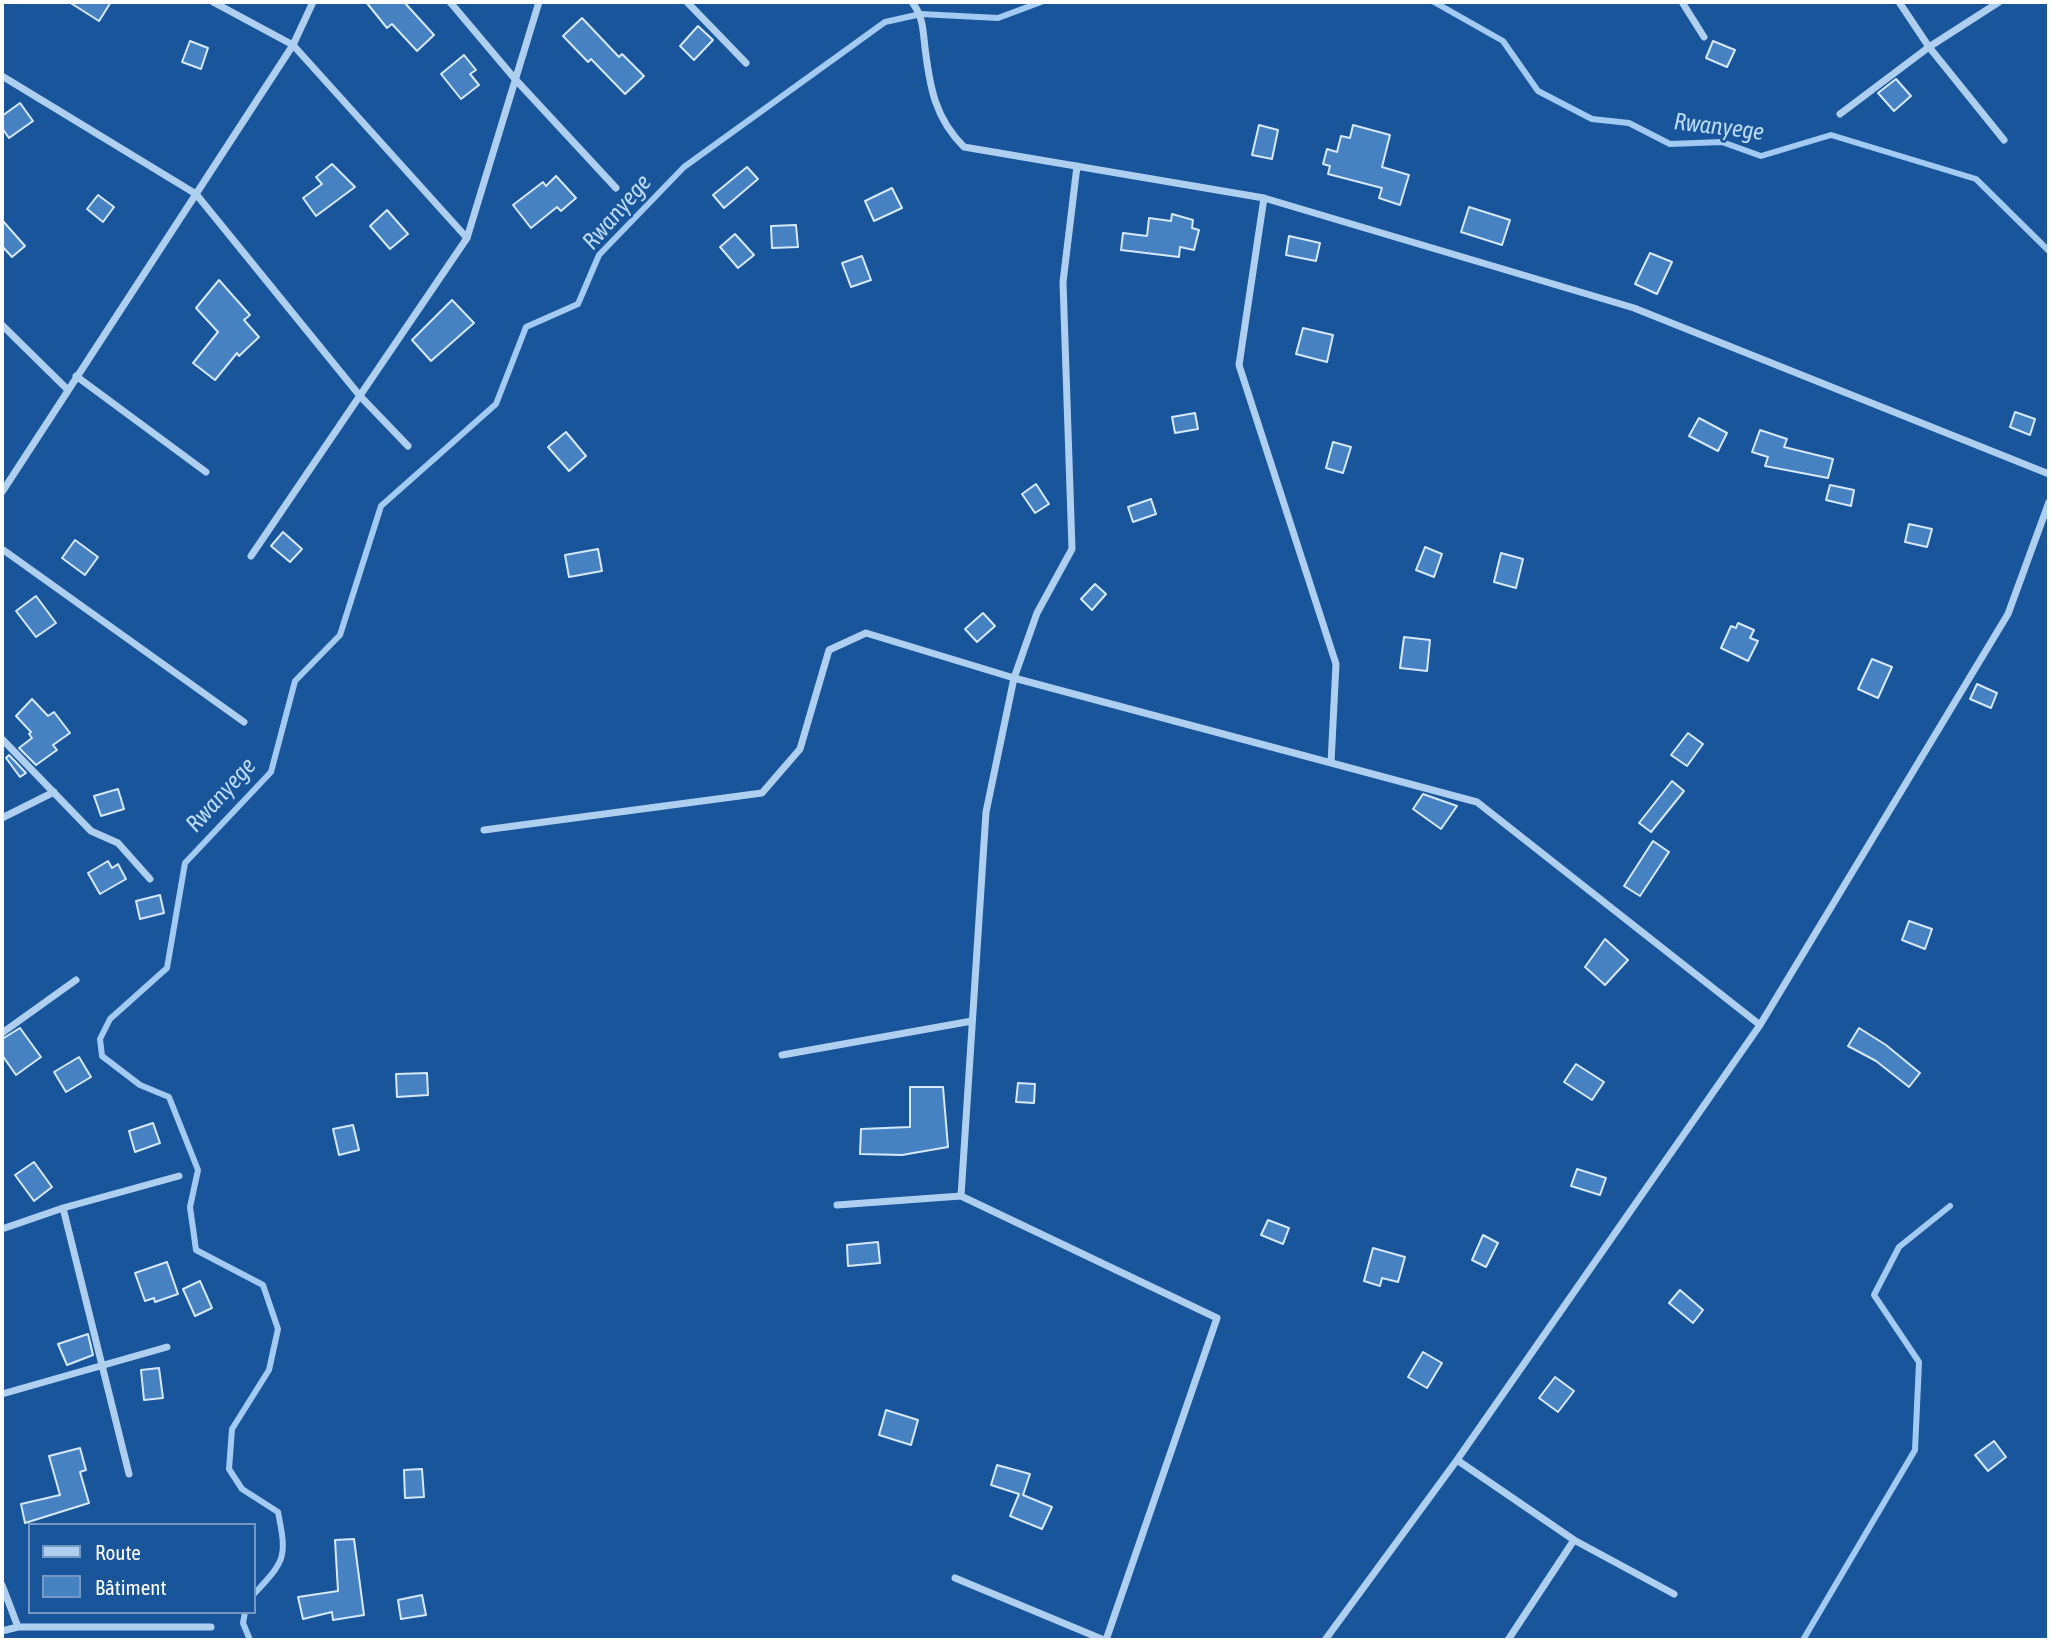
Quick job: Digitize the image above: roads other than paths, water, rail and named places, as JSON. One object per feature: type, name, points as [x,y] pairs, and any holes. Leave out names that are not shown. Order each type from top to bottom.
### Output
[{"type":"street","points":[[213,2],[293,45],[467,238]]},
{"type":"street","points":[[2,492],[293,45],[313,2]]},
{"type":"street","points":[[450,2],[515,79],[616,188]]},
{"type":"street","points":[[251,556],[467,238],[539,2]]},
{"type":"street","points":[[687,2],[746,63]]},
{"type":"street","points":[[912,2],[921,14],[930,85],[946,128],[964,146],[1264,198],[1634,308],[2049,474]]},
{"type":"street","points":[[1682,2],[1703,37]]},
{"type":"street","points":[[1899,2],[1929,47],[2004,141]]},
{"type":"street","points":[[1840,114],[1929,47],[1999,2]]},
{"type":"street","points":[[2,76],[196,194],[360,396],[408,446]]},
{"type":"street","points":[[961,1196],[986,812],[1014,678],[1037,613],[1072,549],[1063,282],[1077,166]]},
{"type":"street","points":[[1264,198],[1239,365],[1336,664],[1331,763]]},
{"type":"street","points":[[2,325],[67,389]]},
{"type":"street","points":[[76,376],[206,472]]},
{"type":"street","points":[[1325,1640],[1457,1460],[1760,1025],[2008,614],[2049,502]]},
{"type":"street","points":[[2,549],[244,722]]},
{"type":"street","points":[[484,830],[762,793],[800,749],[829,650],[866,634],[1014,678],[1477,802],[1760,1025]]},
{"type":"street","points":[[2,739],[91,831],[118,844],[150,879]]},
{"type":"street","points":[[2,818],[54,792]]},
{"type":"street","points":[[2,1033],[76,980]]},
{"type":"street","points":[[782,1055],[972,1021]]},
{"type":"street","points":[[2,1229],[63,1208],[179,1176]]},
{"type":"street","points":[[837,1205],[961,1196],[1217,1318],[1105,1640],[955,1578]]},
{"type":"street","points":[[63,1208],[129,1474]]},
{"type":"street","points":[[2,1394],[167,1347]]},
{"type":"street","points":[[1457,1460],[1574,1541],[1674,1594]]},
{"type":"street","points":[[1508,1640],[1574,1541]]},
{"type":"street","points":[[2,1585],[18,1627]]},
{"type":"street","points":[[2,1631],[18,1627],[211,1627]]},
{"type":"waterway","name":"Rwanyege","points":[[256,1592],[278,1565],[283,1539],[278,1512],[242,1489],[229,1469],[232,1429],[269,1370],[278,1329],[263,1285],[196,1250],[190,1207],[198,1170],[169,1097],[140,1085],[102,1056],[100,1039],[110,1019],[167,968],[185,863],[271,772],[295,681],[340,635],[381,506],[496,404],[526,327],[578,304],[599,255],[684,167],[885,22],[921,14],[998,18],[1041,2]]},
{"type":"waterway","name":"Rwanyege","points":[[1434,2],[1503,41],[1538,91],[1592,119],[1629,123],[1670,144],[1722,142],[1761,156],[1831,135],[1976,179],[2049,251]]},
{"type":"waterway","points":[[1803,1640],[1915,1450],[1919,1362],[1874,1295],[1899,1247],[1950,1206]]},
{"type":"waterway","name":"Rwanyege","points":[[245,1614],[243,1623],[250,1640]]}]
